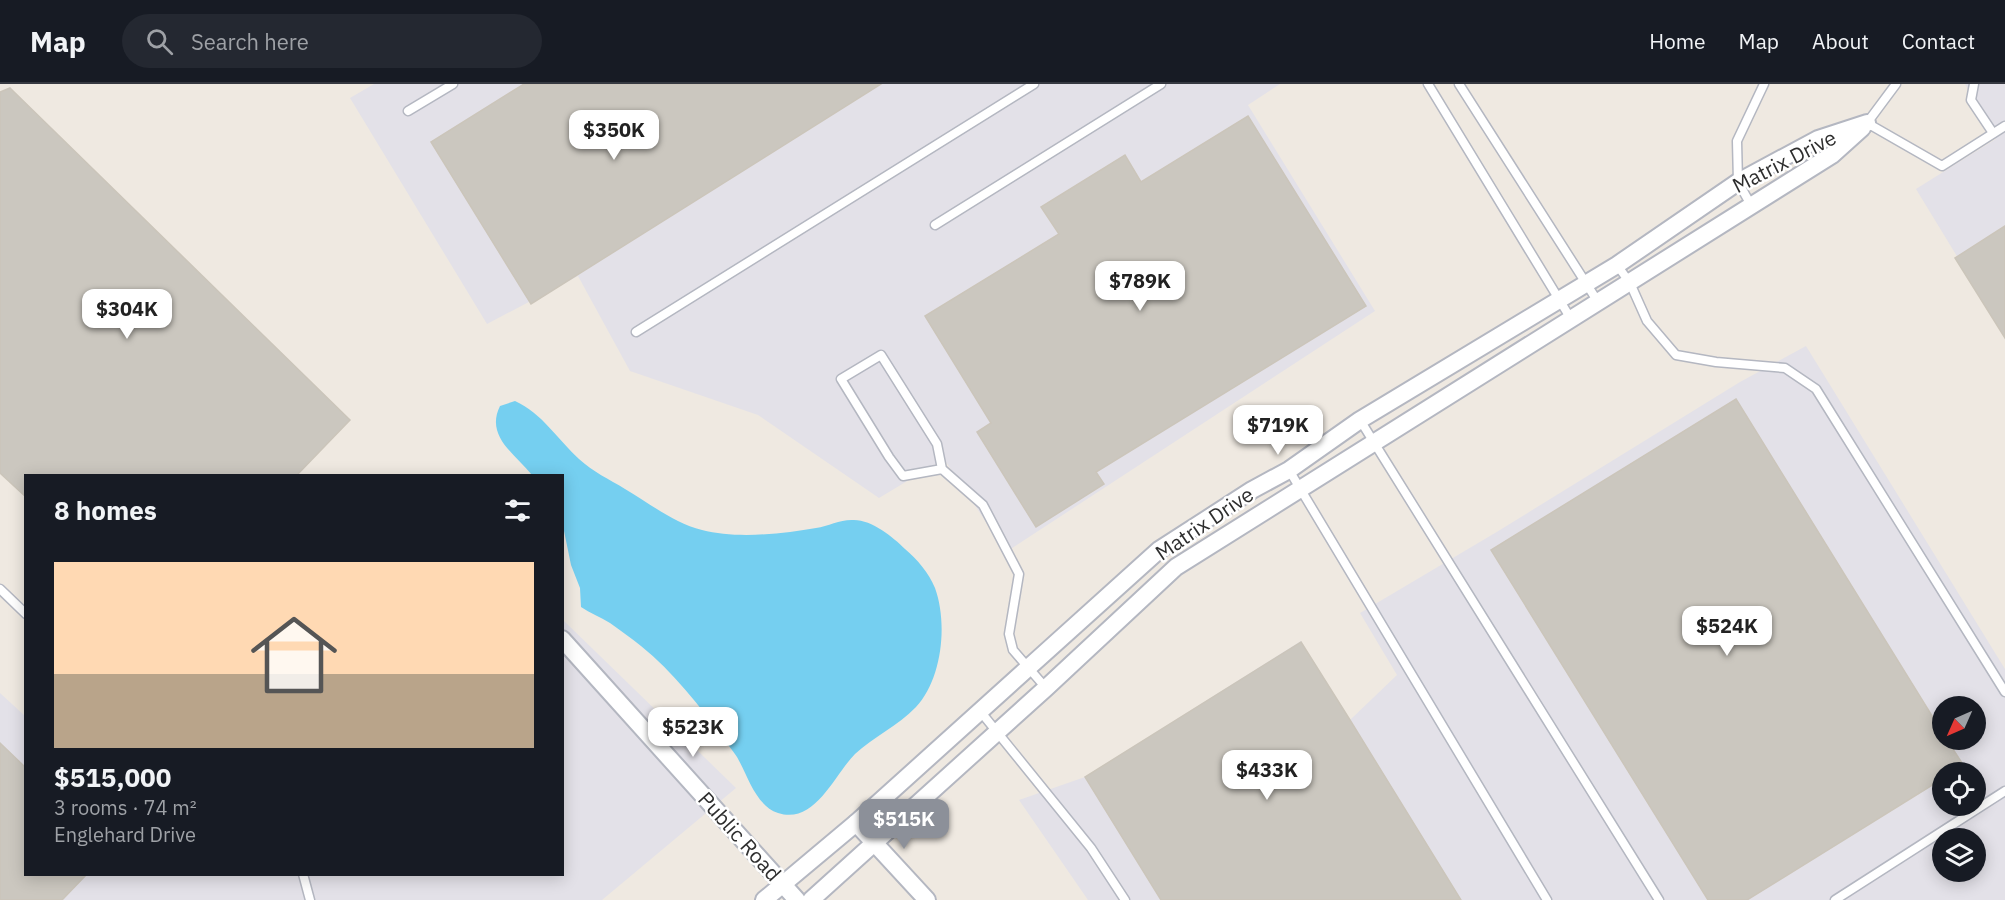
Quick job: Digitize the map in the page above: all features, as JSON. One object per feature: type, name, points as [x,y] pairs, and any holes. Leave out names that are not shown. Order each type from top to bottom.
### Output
[{"type":"street","name":"Matrix Drive","points":[[764,900],[856,823],[1159,550],[1252,490],[1289,470],[1360,420],[1617,265],[1738,182],[1818,139],[1867,123]]},
{"type":"street","name":"Matrix Drive","points":[[811,900],[1176,567],[1832,155],[1867,123]]},
{"type":"street","name":"Public Road","points":[[564,641],[797,900]]},
{"type":"street","points":[[856,823],[927,900]]},
{"type":"lane","points":[[408,111],[453,84]]},
{"type":"lane","points":[[636,332],[1034,84]]},
{"type":"lane","points":[[935,225],[1161,84]]},
{"type":"lane","points":[[1428,84],[1558,301],[1572,320]]},
{"type":"lane","points":[[1459,84],[1598,302]]},
{"type":"lane","points":[[1751,205],[1738,182],[1737,141],[1764,84]]},
{"type":"lane","points":[[1896,84],[1867,123],[1942,166],[2005,126]]},
{"type":"lane","points":[[1974,84],[1971,100],[1994,133]]},
{"type":"lane","points":[[1617,265],[1630,283],[1647,321],[1676,356],[1785,368],[1816,389],[2005,692]]},
{"type":"lane","points":[[942,469],[903,476],[841,379],[880,356],[937,444],[942,469],[983,505],[1019,574],[1009,634],[1013,650],[1046,688]]},
{"type":"lane","points":[[1360,420],[1372,443],[1466,589],[1659,900]]},
{"type":"lane","points":[[1289,470],[1547,900]]},
{"type":"lane","points":[[0,589],[24,612]]},
{"type":"lane","points":[[980,711],[1090,848],[1125,900]]},
{"type":"lane","points":[[1835,900],[2005,791]]},
{"type":"lane","points":[[304,876],[310,900]]},
{"type":"shaded area","points":[[374,84],[1280,84],[1248,105],[1375,311],[1006,552],[944,459],[879,498],[758,415],[630,371],[578,276],[487,324],[350,98]]},
{"type":"shaded area","points":[[1965,84],[2005,84],[2005,335],[1916,189],[1996,139]]},
{"type":"shaded area","points":[[1806,346],[2005,669],[2005,900],[1088,900],[1019,800],[1085,777],[1301,641],[1350,720],[1397,675],[1360,613],[1740,382]]},
{"type":"shaded area","points":[[564,621],[736,788],[602,900],[0,900],[0,693],[24,715],[24,876],[564,876]]},
{"type":"water","points":[[515,401],[525,406],[590,468],[662,512],[692,527],[715,533],[759,535],[803,530],[854,520],[875,526],[909,553],[922,567],[935,588],[939,602],[942,634],[937,667],[925,695],[909,714],[855,754],[813,805],[803,812],[791,815],[770,809],[753,790],[734,752],[675,678],[629,637],[610,623],[581,607],[580,588],[571,565],[564,531],[564,474],[531,474],[510,452],[496,426],[500,406]]},
{"type":"building","points":[[524,84],[881,84],[531,304],[431,142]]},
{"type":"building","points":[[10,88],[350,420],[298,474],[24,474],[24,495],[0,473],[0,92]]},
{"type":"building","points":[[1248,116],[1366,306],[1096,472],[1104,484],[1036,527],[977,432],[991,423],[925,316],[1059,234],[1041,207],[1125,155],[1141,182]]},
{"type":"building","points":[[2005,226],[2005,338],[1955,258]]},
{"type":"building","points":[[1736,399],[1932,716],[1932,750],[1954,750],[1961,762],[1932,762],[1932,785],[1747,900],[1708,900],[1491,550]]},
{"type":"building","points":[[1301,642],[1461,900],[1161,900],[1085,777]]},
{"type":"building","points":[[0,743],[24,766],[24,876],[85,876],[62,900],[0,900]]}]
